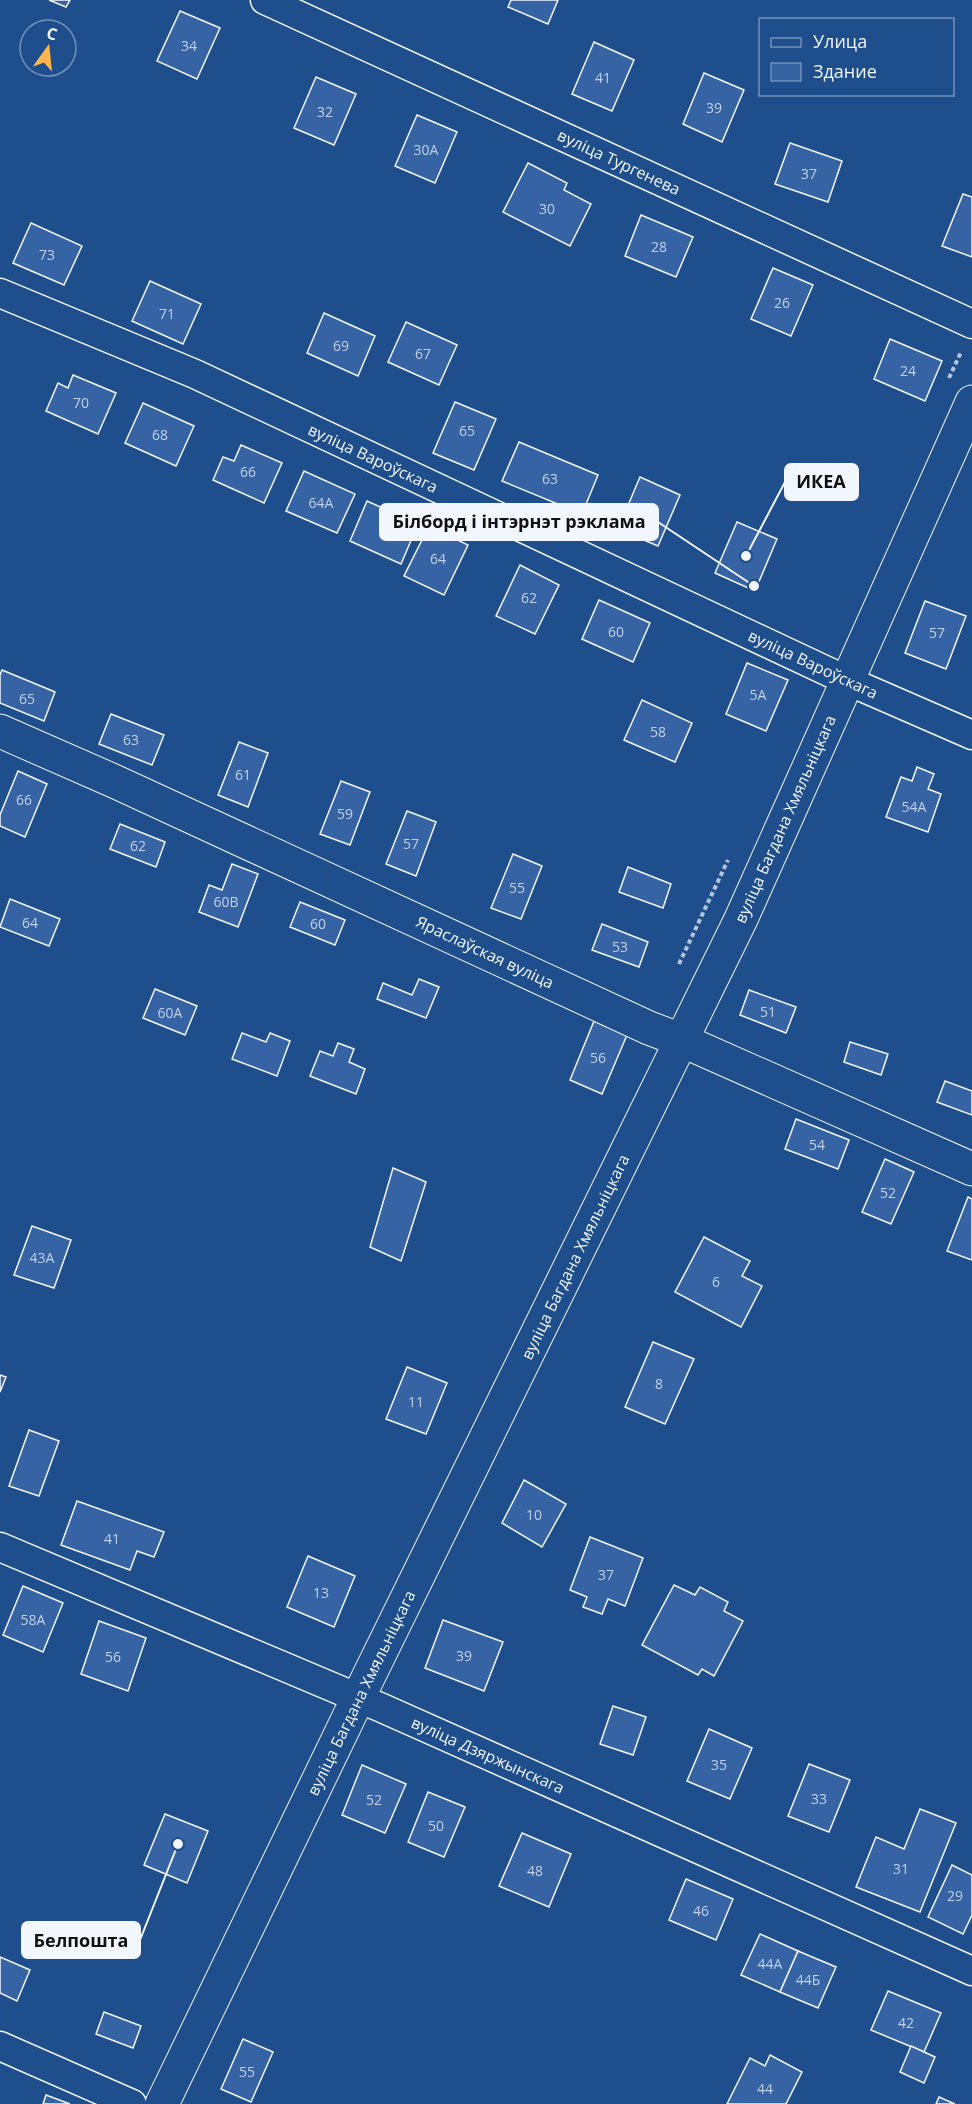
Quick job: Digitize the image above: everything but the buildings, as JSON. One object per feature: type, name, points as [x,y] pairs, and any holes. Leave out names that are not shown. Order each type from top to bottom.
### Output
[{"type":"main road","name":"вуліца Багдана Хмяльніцкага","points":[[162,2104],[358,1698],[741,920],[972,402]]},
{"type":"main road","name":"Яраслаўская вуліца","points":[[0,731],[116,782],[638,1023],[972,1169]]},
{"type":"street","name":"вуліца Тургенева","points":[[266,0],[972,324]]},
{"type":"street","name":"вуліца Вароўскага","points":[[0,293],[195,374],[848,681],[972,735]]},
{"type":"street","name":"вуліца Дзяржынскага","points":[[0,1547],[358,1698],[972,1971]]},
{"type":"street","points":[[0,2046],[132,2104]]},
{"type":"place","name":"ИКЕА","points":[[746,556]]},
{"type":"place","name":"Білборд і інтэрнэт рэклама","points":[[754,586]]},
{"type":"place","name":"Белпошта","points":[[178,1844]]}]
